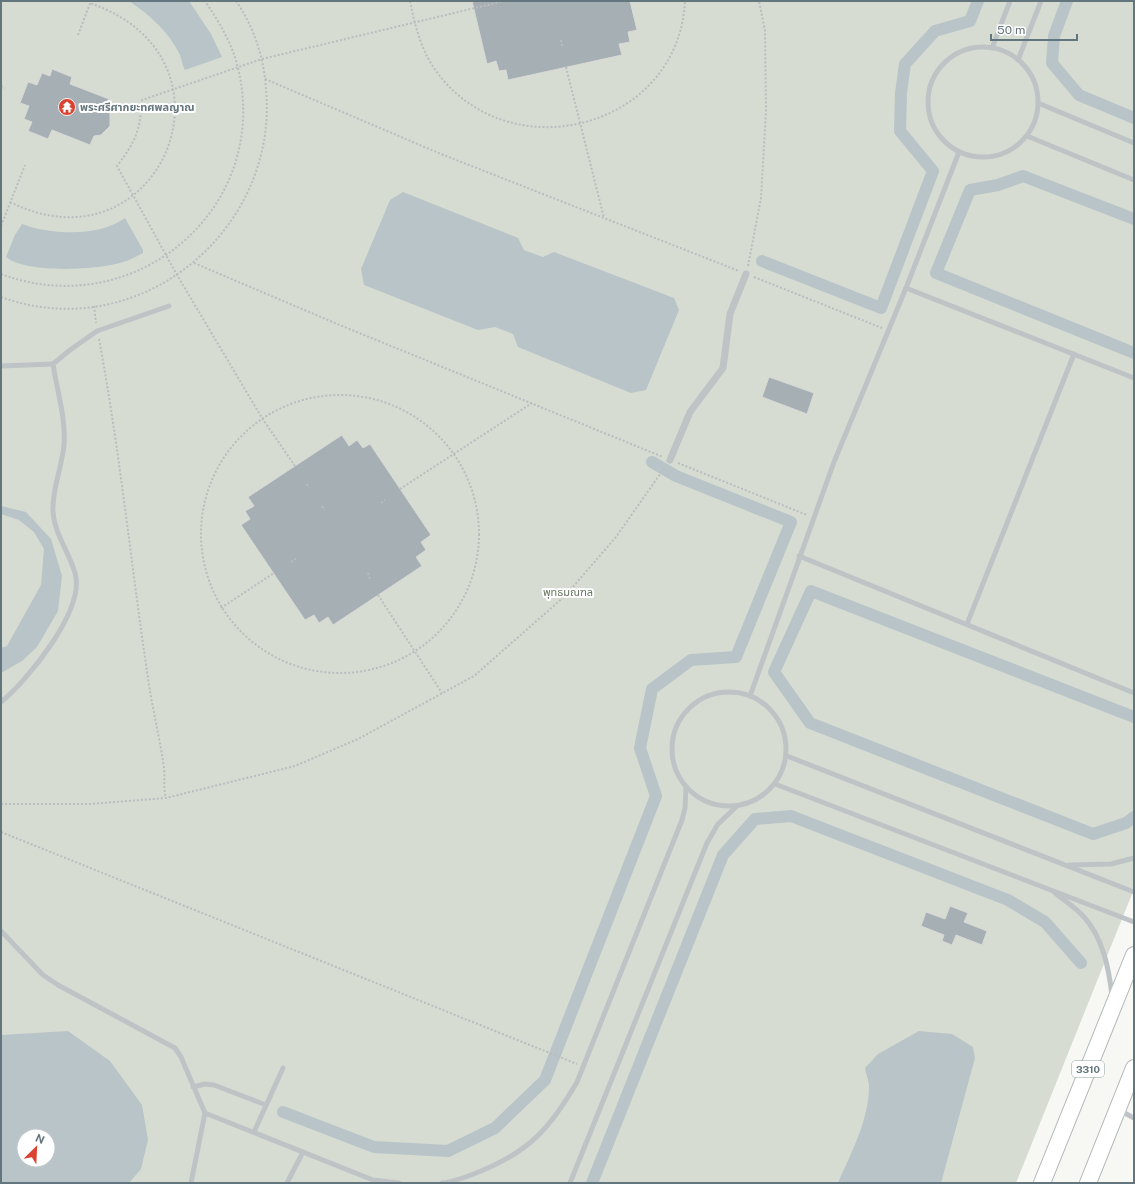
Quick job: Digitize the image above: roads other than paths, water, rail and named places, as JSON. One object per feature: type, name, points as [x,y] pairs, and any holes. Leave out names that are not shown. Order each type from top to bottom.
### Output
[{"type":"main road","name":"3310","points":[[1042,1183],[1134,955]]},
{"type":"main road","points":[[1088,1183],[1134,1068]]},
{"type":"street","points":[[670,460],[690,412],[723,368],[730,314],[746,274]]},
{"type":"lane","points":[[992,48],[1010,1]]},
{"type":"lane","points":[[1018,60],[1041,1]]},
{"type":"lane","points":[[976,47],[992,48],[1006,52],[1018,60],[1029,72],[1034,82],[1038,102],[1035,120],[1026,136],[1016,146],[1003,153],[988,157],[974,156],[959,152],[946,143],[936,131],[930,117],[927,101],[930,86],[936,71],[947,60],[960,51],[976,47]]},
{"type":"lane","points":[[1038,102],[1134,143]]},
{"type":"lane","points":[[1026,136],[1134,180]]},
{"type":"lane","points":[[750,696],[834,462],[906,288],[959,152]]},
{"type":"lane","points":[[906,288],[1134,378]]},
{"type":"lane","points":[[1,366],[54,364],[97,330],[169,306]]},
{"type":"lane","points":[[967,624],[1074,354]]},
{"type":"lane","points":[[1,702],[17,688],[65,623],[77,593],[76,574],[56,526],[53,511],[64,444],[64,426],[54,364]]},
{"type":"lane","points":[[799,556],[1134,693]]},
{"type":"lane","points":[[734,692],[750,696],[761,702],[778,720],[784,731],[787,756],[783,771],[775,784],[764,795],[752,802],[737,806],[723,806],[710,803],[697,797],[686,787],[677,773],[672,757],[672,745],[677,724],[687,710],[700,699],[716,693],[734,692]]},
{"type":"lane","points":[[787,756],[1134,892]]},
{"type":"lane","points":[[775,784],[1134,922]]},
{"type":"lane","points":[[442,1183],[471,1175],[507,1159],[531,1143],[550,1124],[564,1104],[583,1067],[682,820],[686,802],[686,787]]},
{"type":"lane","points":[[570,1183],[707,843],[718,824],[737,806]]},
{"type":"lane","points":[[1066,865],[1111,864],[1134,858]]},
{"type":"lane","points":[[1052,890],[1084,917],[1095,934],[1103,953],[1109,975],[1112,997],[1101,1037]]},
{"type":"lane","points":[[1,931],[48,978],[174,1048],[181,1057],[205,1113],[191,1183]]},
{"type":"lane","points":[[254,1132],[283,1068]]},
{"type":"lane","points":[[193,1087],[205,1084],[214,1085],[266,1105]]},
{"type":"lane","points":[[1118,1110],[1134,1118]]},
{"type":"lane","points":[[205,1113],[345,1170],[381,1183]]},
{"type":"lane","points":[[287,1183],[303,1152]]},
{"type":"lane","points":[[361,1175],[365,1183]]},
{"type":"lane","points":[[373,1180],[399,1183]]},
{"type":"waterway","points":[[762,261],[881,308],[933,171],[900,131],[901,93],[905,64],[935,31],[970,21],[978,1]]},
{"type":"waterway","points":[[1067,1],[1054,36],[1052,63],[1079,95],[1134,118]]},
{"type":"waterway","points":[[1134,219],[1023,176],[998,185],[970,190],[936,273],[1134,353]]},
{"type":"waterway","points":[[283,1112],[374,1147],[448,1151],[495,1128],[545,1080],[656,796],[640,748],[652,689],[691,660],[736,657],[791,522],[676,476],[652,462]]},
{"type":"waterway","points":[[1134,717],[811,591],[774,672],[810,723],[1093,834],[1126,823],[1134,817]]},
{"type":"waterway","points":[[592,1183],[723,855],[755,819],[791,816],[1008,900],[1045,922],[1081,963]]},
{"type":"place","name":"พระศรีศากยะทศพลญาณ","points":[[67,107]]},
{"type":"park label","name":"พุทธมณฑล","points":[[568,592]]}]
